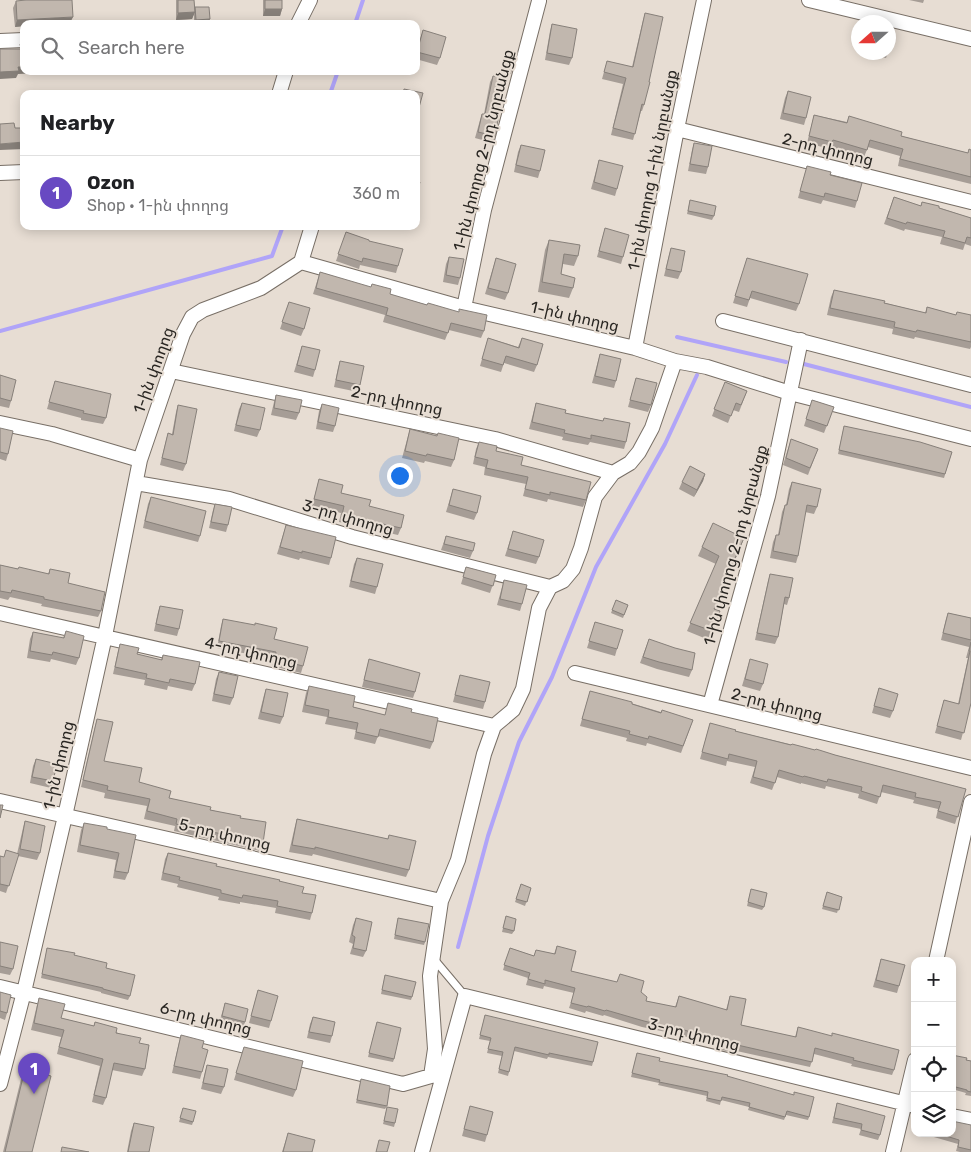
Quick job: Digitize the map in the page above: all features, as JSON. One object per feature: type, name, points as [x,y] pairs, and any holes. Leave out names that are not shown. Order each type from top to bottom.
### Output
[{"type":"street","points":[[300,20],[310,0]]},
{"type":"street","name":"1-ին փողոց 1-ին նրբանցք","points":[[635,348],[704,0]]},
{"type":"street","points":[[809,0],[971,39]]},
{"type":"street","name":"1-ին փողոց 2-րդ նրբանցք","points":[[464,308],[484,210],[539,1]]},
{"type":"street","points":[[0,41],[20,40]]},
{"type":"street","points":[[280,90],[285,75]]},
{"type":"street","name":"2-րդ փողոց","points":[[677,129],[971,202]]},
{"type":"street","points":[[0,173],[20,172]]},
{"type":"street","points":[[301,262],[311,230]]},
{"type":"street","name":"1-ին փողոց","points":[[0,1084],[24,992],[65,816],[105,636],[140,460],[183,334],[192,317],[203,310],[261,288],[301,262],[464,308],[635,348],[675,361],[707,367],[790,393],[971,439]]},
{"type":"street","points":[[723,322],[801,340],[971,385]]},
{"type":"street","name":"1-ին փողոց 2-րդ նրբանցք","points":[[710,705],[768,496],[801,340]]},
{"type":"street","points":[[436,1078],[430,976],[441,902],[458,860],[484,754],[494,726],[513,710],[523,689],[539,608],[550,587],[563,581],[573,569],[581,548],[595,497],[613,473],[630,463],[639,452],[652,428],[675,361]]},
{"type":"street","name":"2-րդ փողոց","points":[[171,371],[495,439],[613,473]]},
{"type":"street","points":[[0,423],[52,434],[140,460]]},
{"type":"street","name":"3-րդ փողոց","points":[[136,483],[229,499],[352,538],[550,587]]},
{"type":"street","name":"4-րդ փողոց","points":[[0,612],[494,726]]},
{"type":"street","name":"2-րդ փողոց","points":[[575,673],[971,768]]},
{"type":"street","name":"5-րդ փողոց","points":[[0,801],[441,902]]},
{"type":"street","points":[[937,957],[971,802]]},
{"type":"street","name":"6-րդ փողոց","points":[[0,986],[403,1084],[436,1078]]},
{"type":"street","points":[[422,1152],[436,1078],[465,996]]},
{"type":"street","name":"3-րդ փողոց","points":[[465,996],[910,1105]]},
{"type":"street","points":[[892,1152],[910,1105],[911,1092]]},
{"type":"street","points":[[956,1117],[971,1120]]},
{"type":"lane","points":[[433,957],[465,996]]},
{"type":"building","points":[[72,0],[73,17],[17,20],[16,1]]},
{"type":"building","points":[[178,0],[194,0],[195,12],[178,13]]},
{"type":"building","points":[[265,0],[282,0],[282,9],[265,9]]},
{"type":"building","points":[[195,7],[209,7],[210,19],[196,20]]},
{"type":"building","points":[[645,13],[663,17],[650,82],[644,105],[642,104],[635,134],[613,128],[626,78],[604,72],[607,61],[633,67]]},
{"type":"building","points":[[552,24],[577,29],[572,58],[547,53]]},
{"type":"building","points":[[423,30],[446,37],[440,58],[420,53],[420,41]]},
{"type":"building","points":[[0,49],[20,49],[19,71],[0,72]]},
{"type":"building","points":[[505,58],[515,60],[512,70],[502,68]]},
{"type":"building","points":[[493,76],[506,78],[495,136],[478,132],[482,114],[485,114]]},
{"type":"building","points":[[788,91],[811,97],[806,118],[783,113]]},
{"type":"building","points":[[420,92],[423,93],[420,104]]},
{"type":"building","points":[[814,115],[847,123],[849,116],[902,132],[901,136],[968,153],[969,149],[971,150],[971,177],[900,159],[903,149],[870,140],[867,150],[833,140],[832,142],[809,136]]},
{"type":"building","points":[[14,123],[15,128],[20,128],[20,142],[0,144],[0,124]]},
{"type":"building","points":[[694,143],[712,146],[708,167],[690,164]]},
{"type":"building","points":[[521,145],[545,150],[540,171],[516,165]]},
{"type":"building","points":[[599,160],[623,166],[617,189],[594,182]]},
{"type":"building","points":[[807,166],[831,172],[830,175],[862,183],[857,201],[825,193],[824,197],[800,191]]},
{"type":"building","points":[[894,197],[921,206],[922,202],[939,206],[939,208],[971,218],[971,238],[967,237],[965,243],[943,237],[945,231],[907,222],[906,224],[887,218]]},
{"type":"building","points":[[690,200],[716,206],[714,216],[688,211]]},
{"type":"building","points":[[605,228],[629,235],[623,257],[599,251]]},
{"type":"building","points":[[346,232],[369,241],[403,249],[398,266],[363,258],[362,262],[338,254]]},
{"type":"building","points":[[549,240],[580,245],[578,256],[564,254],[561,274],[575,278],[573,288],[542,282]]},
{"type":"building","points":[[671,248],[685,251],[681,272],[666,269]]},
{"type":"building","points":[[449,257],[464,259],[460,278],[446,275]]},
{"type":"building","points":[[496,258],[516,264],[508,293],[488,288]]},
{"type":"building","points":[[747,258],[808,274],[799,304],[752,291],[749,300],[735,296]]},
{"type":"building","points":[[320,272],[371,287],[372,284],[391,289],[390,294],[427,305],[428,303],[459,312],[459,309],[487,315],[484,331],[451,323],[448,333],[386,315],[388,308],[316,288]]},
{"type":"building","points":[[834,290],[885,301],[884,303],[926,313],[927,307],[956,315],[957,312],[971,315],[971,342],[894,327],[895,322],[830,308]]},
{"type":"building","points":[[289,302],[310,308],[304,329],[282,322]]},
{"type":"building","points":[[488,338],[519,348],[522,338],[543,344],[537,365],[506,356],[503,365],[482,359]]},
{"type":"building","points":[[302,346],[320,350],[315,370],[297,365]]},
{"type":"building","points":[[600,354],[621,359],[616,381],[595,376]]},
{"type":"building","points":[[340,361],[364,366],[360,385],[336,380]]},
{"type":"building","points":[[0,375],[16,380],[11,401],[0,398]]},
{"type":"building","points":[[636,378],[657,383],[651,405],[630,400]]},
{"type":"building","points":[[55,381],[111,394],[106,418],[49,402]]},
{"type":"building","points":[[725,382],[747,391],[741,405],[736,403],[731,416],[714,409]]},
{"type":"building","points":[[276,395],[302,400],[299,413],[274,408]]},
{"type":"building","points":[[812,400],[834,407],[827,426],[806,419]]},
{"type":"building","points":[[242,403],[265,408],[260,430],[236,425]]},
{"type":"building","points":[[536,403],[566,410],[565,413],[603,421],[604,418],[630,423],[626,442],[591,435],[591,439],[564,433],[565,430],[532,422]]},
{"type":"building","points":[[322,404],[339,408],[335,426],[318,422]]},
{"type":"building","points":[[178,405],[197,409],[186,464],[162,458],[168,433],[173,435]]},
{"type":"building","points":[[844,426],[920,442],[952,452],[945,474],[839,450]]},
{"type":"building","points":[[0,428],[13,431],[8,454],[0,452]]},
{"type":"building","points":[[410,429],[437,436],[438,433],[459,438],[454,460],[405,451]]},
{"type":"building","points":[[791,439],[818,449],[810,468],[786,458]]},
{"type":"building","points":[[479,442],[497,446],[496,451],[523,457],[521,465],[591,482],[586,500],[525,489],[528,477],[486,468],[488,460],[475,457]]},
{"type":"building","points":[[690,466],[705,474],[697,490],[682,482]]},
{"type":"building","points":[[319,479],[343,485],[341,493],[371,500],[369,506],[404,515],[401,528],[342,515],[344,506],[314,499]]},
{"type":"building","points":[[792,482],[821,489],[817,507],[807,505],[798,556],[773,551],[776,535],[779,535]]},
{"type":"building","points":[[453,489],[481,496],[477,513],[449,505]]},
{"type":"building","points":[[151,497],[206,511],[200,536],[145,521]]},
{"type":"building","points":[[215,504],[232,507],[228,525],[211,522]]},
{"type":"building","points":[[713,523],[744,538],[731,567],[734,568],[714,609],[720,611],[712,631],[690,623],[719,556],[702,547]]},
{"type":"building","points":[[286,525],[336,537],[331,558],[280,547]]},
{"type":"building","points":[[513,531],[544,540],[539,557],[508,549]]},
{"type":"building","points":[[446,536],[475,543],[473,551],[444,544]]},
{"type":"building","points":[[357,558],[383,564],[377,587],[351,581]]},
{"type":"building","points":[[0,565],[49,574],[50,569],[70,573],[68,583],[105,592],[101,611],[12,590],[11,593],[0,591]]},
{"type":"building","points":[[466,567],[496,575],[493,586],[463,577]]},
{"type":"building","points":[[770,574],[793,578],[789,598],[785,597],[778,637],[757,633]]},
{"type":"building","points":[[504,580],[527,585],[522,604],[500,599]]},
{"type":"building","points":[[616,600],[628,605],[624,615],[612,610]]},
{"type":"building","points":[[160,606],[183,610],[179,629],[156,624]]},
{"type":"building","points":[[948,613],[971,618],[971,640],[943,633]]},
{"type":"building","points":[[223,619],[277,628],[274,639],[308,647],[303,666],[275,659],[276,652],[219,641]]},
{"type":"building","points":[[595,622],[623,630],[617,649],[589,641]]},
{"type":"building","points":[[66,631],[84,636],[79,658],[53,652],[52,655],[30,651],[33,632],[64,638]]},
{"type":"building","points":[[649,639],[695,653],[692,670],[643,657]]},
{"type":"building","points":[[971,642],[971,703],[964,733],[937,726],[944,700],[959,704]]},
{"type":"building","points":[[120,644],[139,648],[137,654],[162,660],[163,655],[200,662],[195,684],[170,679],[169,683],[146,678],[147,674],[115,667]]},
{"type":"building","points":[[369,659],[420,673],[415,692],[364,680]]},
{"type":"building","points":[[750,659],[768,664],[763,684],[745,679]]},
{"type":"building","points":[[219,672],[238,676],[233,698],[214,694]]},
{"type":"building","points":[[460,675],[490,682],[485,702],[455,695]]},
{"type":"building","points":[[309,686],[355,696],[353,707],[385,715],[388,703],[412,709],[411,712],[438,718],[433,742],[380,729],[378,737],[356,732],[358,723],[328,717],[329,710],[305,705]]},
{"type":"building","points":[[879,688],[898,694],[893,711],[874,706]]},
{"type":"building","points":[[266,689],[288,693],[283,717],[261,712]]},
{"type":"building","points":[[590,691],[632,702],[632,704],[661,713],[662,710],[693,720],[683,746],[649,736],[648,739],[629,734],[630,731],[582,719]]},
{"type":"building","points":[[97,719],[113,722],[104,761],[142,768],[139,782],[171,791],[169,798],[211,807],[210,810],[241,816],[240,818],[266,822],[263,843],[176,824],[177,819],[147,811],[150,799],[107,790],[108,786],[83,780]]},
{"type":"building","points":[[710,723],[735,731],[791,745],[816,749],[966,789],[958,817],[938,811],[941,802],[915,797],[916,793],[883,785],[880,797],[861,791],[862,787],[828,779],[827,782],[779,770],[775,783],[753,777],[757,761],[729,754],[728,759],[702,752]]},
{"type":"building","points":[[36,759],[57,764],[53,781],[32,777]]},
{"type":"building","points":[[0,805],[3,805],[0,818]]},
{"type":"building","points":[[297,819],[388,839],[389,835],[416,841],[409,870],[315,847],[315,849],[292,845]]},
{"type":"building","points":[[25,821],[45,826],[40,853],[20,849]]},
{"type":"building","points":[[84,823],[136,835],[128,873],[115,871],[119,853],[80,845]]},
{"type":"building","points":[[6,850],[19,854],[9,886],[0,884],[0,856],[4,857]]},
{"type":"building","points":[[168,853],[304,887],[302,893],[316,895],[312,913],[277,906],[278,901],[243,895],[242,898],[221,893],[221,890],[179,880],[180,877],[163,873]]},
{"type":"building","points":[[521,884],[531,888],[527,902],[516,899]]},
{"type":"building","points":[[751,889],[767,893],[764,907],[748,902]]},
{"type":"building","points":[[827,892],[842,897],[839,910],[823,906]]},
{"type":"building","points":[[506,916],[516,919],[514,931],[503,928]]},
{"type":"building","points":[[356,918],[372,922],[366,951],[353,948],[355,937],[352,935]]},
{"type":"building","points":[[398,918],[429,924],[425,942],[395,935]]},
{"type":"building","points":[[0,942],[18,946],[13,969],[0,966]]},
{"type":"building","points":[[557,946],[576,951],[571,971],[617,982],[620,974],[644,981],[641,992],[647,997],[646,1001],[676,1007],[679,996],[727,1010],[730,996],[746,999],[741,1025],[796,1037],[798,1027],[832,1036],[832,1033],[899,1050],[894,1070],[815,1048],[812,1062],[733,1044],[733,1047],[719,1043],[720,1041],[668,1025],[668,1027],[606,1010],[571,1003],[575,988],[545,980],[545,984],[528,979],[530,973],[504,965],[510,948],[534,956],[536,950],[555,954]]},
{"type":"building","points":[[47,948],[75,953],[74,955],[107,963],[106,968],[135,975],[130,996],[42,974]]},
{"type":"building","points":[[881,959],[905,965],[899,986],[876,980]]},
{"type":"building","points":[[385,975],[416,982],[412,997],[382,990]]},
{"type":"building","points":[[258,990],[278,996],[271,1021],[251,1016]]},
{"type":"building","points":[[0,992],[11,995],[7,1013],[0,1011]]},
{"type":"building","points":[[39,998],[65,1004],[61,1018],[94,1026],[95,1022],[117,1028],[116,1033],[141,1038],[139,1043],[149,1045],[145,1069],[114,1063],[106,1098],[94,1095],[103,1059],[59,1047],[64,1030],[34,1023]]},
{"type":"building","points":[[225,1003],[248,1009],[245,1022],[222,1016]]},
{"type":"building","points":[[485,1015],[598,1042],[593,1062],[515,1047],[509,1072],[499,1069],[503,1052],[488,1049],[491,1038],[480,1035]]},
{"type":"building","points":[[313,1017],[335,1022],[332,1036],[309,1032]]},
{"type":"building","points":[[377,1022],[401,1028],[394,1059],[369,1053]]},
{"type":"building","points":[[181,1035],[204,1041],[202,1048],[208,1050],[202,1072],[174,1066]]},
{"type":"building","points":[[244,1047],[303,1061],[296,1090],[236,1073]]},
{"type":"building","points":[[637,1053],[660,1058],[659,1061],[728,1075],[794,1095],[794,1092],[814,1097],[809,1117],[787,1111],[785,1117],[749,1107],[750,1103],[722,1097],[721,1101],[707,1098],[708,1092],[659,1082],[660,1080],[632,1073]]},
{"type":"building","points":[[956,1056],[967,1058],[966,1060],[971,1061],[971,1092],[956,1087]]},
{"type":"building","points":[[207,1065],[228,1069],[224,1087],[203,1083]]},
{"type":"building","points":[[25,1069],[51,1076],[32,1152],[5,1152]]},
{"type":"building","points":[[361,1079],[390,1086],[387,1106],[357,1100]]},
{"type":"building","points":[[837,1103],[885,1116],[880,1135],[861,1130],[862,1124],[834,1118]]},
{"type":"building","points":[[470,1106],[493,1112],[487,1135],[464,1129]]},
{"type":"building","points":[[387,1107],[398,1109],[395,1123],[384,1121]]},
{"type":"building","points":[[183,1108],[196,1111],[193,1122],[180,1118]]},
{"type":"building","points":[[956,1122],[971,1125],[971,1150],[958,1147],[959,1140],[949,1137],[956,1137]]},
{"type":"building","points":[[134,1123],[154,1127],[149,1152],[128,1152]]},
{"type":"building","points":[[288,1133],[315,1140],[312,1152],[283,1152]]},
{"type":"building","points":[[379,1140],[390,1142],[387,1152],[376,1152]]},
{"type":"building","points":[[62,1147],[89,1152],[61,1152]]},
{"type":"waterway","points":[[356,20],[363,0]]},
{"type":"waterway","points":[[331,90],[337,75]]},
{"type":"waterway","points":[[0,331],[272,256],[282,230]]},
{"type":"waterway","points":[[677,337],[786,362]]},
{"type":"waterway","points":[[800,363],[971,407]]},
{"type":"waterway","points":[[458,947],[488,836],[519,742],[552,677],[596,567],[665,444],[697,375]]},
{"type":"place","name":"Ozon","points":[[34,1094]]}]
